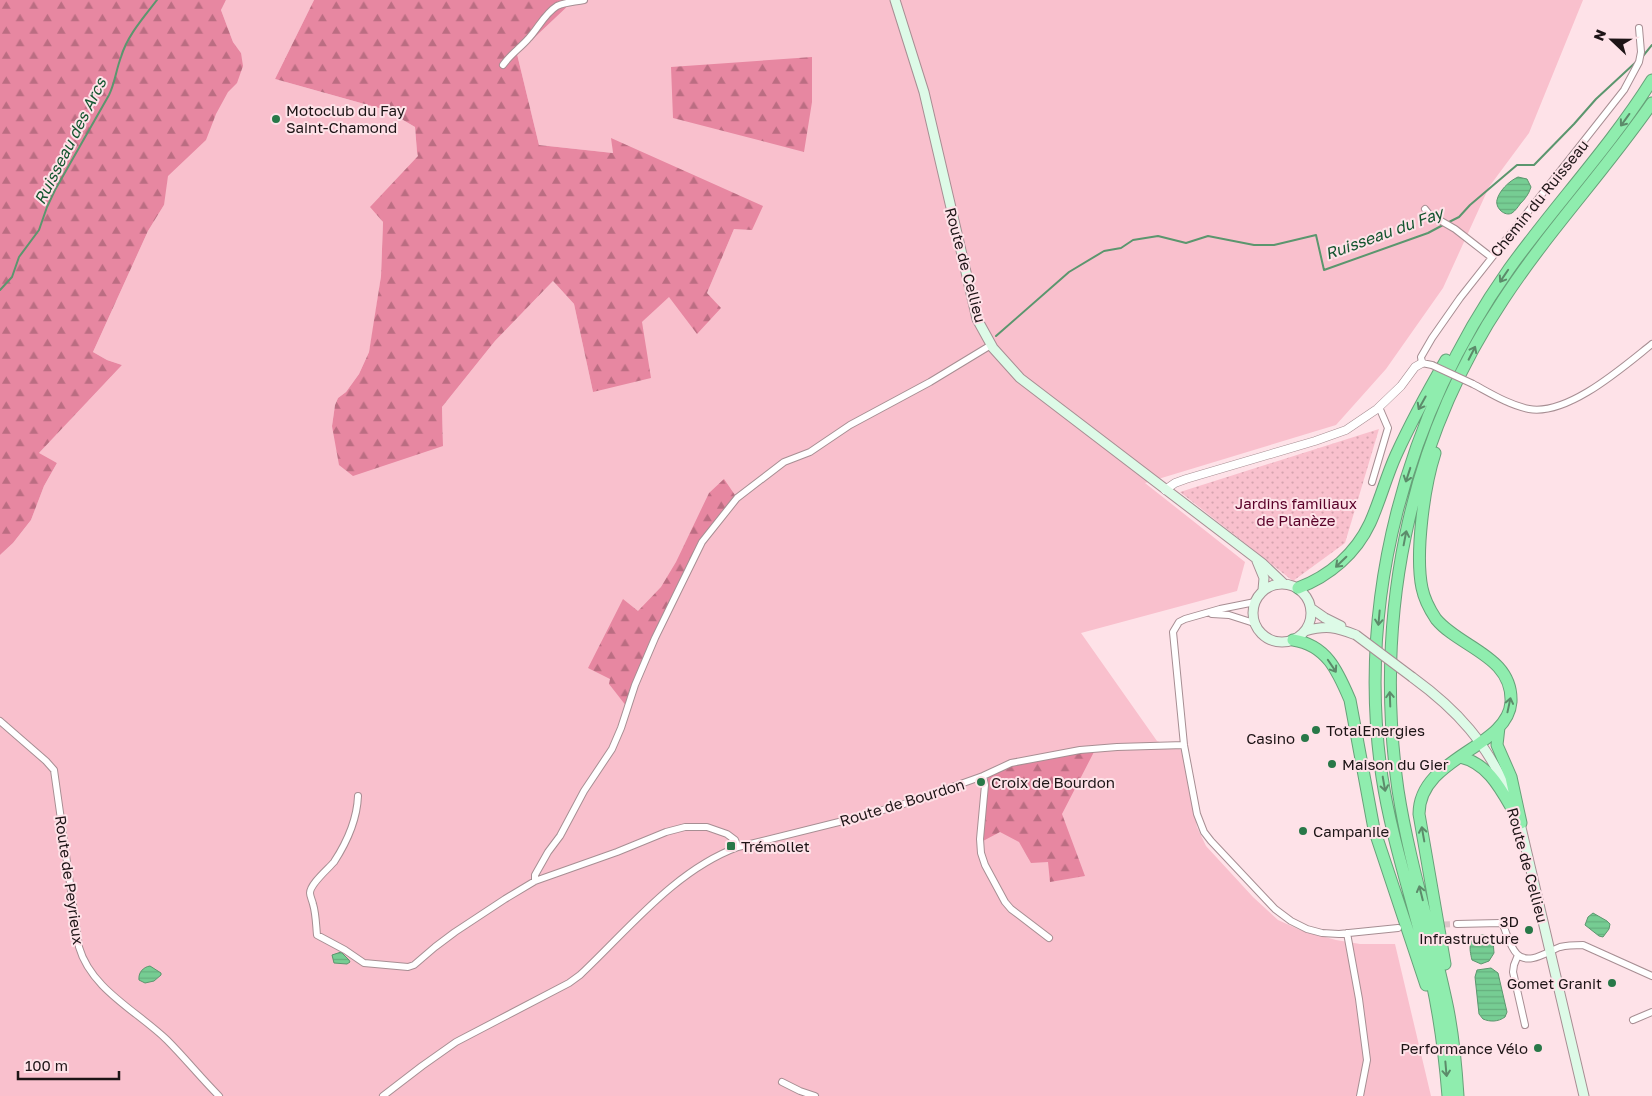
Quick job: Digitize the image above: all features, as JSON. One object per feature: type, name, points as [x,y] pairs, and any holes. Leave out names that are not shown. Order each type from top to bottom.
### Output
[{"type":"highway","points":[[1448,1096],[1442,1005],[1425,951],[1391,822],[1382,779],[1376,710],[1378,640],[1385,572],[1400,501],[1418,444],[1436,400],[1468,334],[1488,300],[1521,252],[1613,137],[1652,80]]},
{"type":"highway","points":[[1458,1096],[1455,1057],[1442,1005],[1404,822],[1394,758],[1390,689],[1393,611],[1409,516],[1427,456],[1456,384],[1477,342],[1502,301],[1534,255],[1629,136],[1652,103]]},
{"type":"highway","points":[[1298,588],[1315,582],[1332,571],[1360,540],[1370,524],[1395,457],[1414,418],[1454,346],[1468,334]]},
{"type":"highway","points":[[1442,1005],[1450,989],[1419,814],[1419,803],[1422,794],[1438,773],[1496,731],[1505,719],[1511,705],[1507,678],[1497,665],[1437,619],[1428,605],[1422,589],[1420,570],[1421,531],[1427,491],[1434,457],[1444,426],[1446,408]]},
{"type":"highway","points":[[1293,640],[1305,642],[1324,654],[1334,667],[1350,700],[1374,830],[1428,991],[1442,1005]]},
{"type":"highway","points":[[1499,727],[1496,745],[1511,777],[1521,823]]},
{"type":"highway","points":[[1460,757],[1470,760],[1493,778],[1521,823]]},
{"type":"main road","name":"Route de Cellieu","points":[[894,0],[924,92],[977,319],[991,345],[1020,378],[1256,559],[1283,583]]},
{"type":"main road","points":[[1256,559],[1264,578],[1263,590],[1255,602],[1254,623],[1263,636],[1271,640],[1285,642],[1293,640],[1305,631],[1310,624],[1312,609],[1305,594],[1298,588],[1283,583],[1275,584],[1263,590]]},
{"type":"main road","name":"Route de Cellieu","points":[[1312,609],[1356,635],[1436,695],[1454,711],[1480,742],[1494,764],[1521,823],[1584,1096]]},
{"type":"main road","name":"Route de Cellieu","points":[[1305,631],[1326,627],[1338,628],[1356,635]]},
{"type":"street","points":[[503,65],[556,7],[584,0]]},
{"type":"street","name":"Chemin du Ruisseau","points":[[1422,362],[1423,353],[1460,298],[1616,102],[1628,84],[1640,58],[1639,28]]},
{"type":"street","points":[[1425,209],[1429,214],[1445,223],[1492,257]]},
{"type":"street","points":[[1165,490],[1175,483],[1186,479],[1346,430],[1379,407],[1401,386],[1415,367],[1422,362],[1432,364],[1522,407],[1539,410],[1548,409],[1586,392],[1612,375],[1652,344]]},
{"type":"street","points":[[535,881],[535,875],[612,749],[635,685],[655,638],[702,542],[736,498],[784,462],[810,452],[850,425],[930,382],[991,345]]},
{"type":"street","points":[[1372,482],[1388,428],[1379,407]]},
{"type":"street","points":[[1255,602],[1220,609],[1179,622],[1173,632],[1184,748],[1197,814],[1204,832],[1261,895],[1291,921],[1322,933],[1347,933],[1398,928]]},
{"type":"street","points":[[1205,614],[1228,615],[1254,623]]},
{"type":"street","name":"Route de Peyrieux","points":[[0,721],[54,770],[82,958],[88,968],[107,989],[169,1042],[219,1096]]},
{"type":"street","name":"Route de Bourdon","points":[[383,1096],[456,1042],[569,983],[580,975],[656,900],[679,881],[723,852],[907,803],[983,776],[1011,763],[1080,750],[1117,747],[1184,748]]},
{"type":"street","points":[[983,776],[985,785],[980,839],[981,853],[985,865],[1005,902],[1011,909],[1049,938]]},
{"type":"street","points":[[358,796],[356,815],[351,831],[335,860],[310,890],[310,893],[314,904],[317,935],[364,963],[408,967],[455,932],[535,881],[617,852],[666,832],[685,828],[707,827],[718,829],[735,840],[738,847]]},
{"type":"street","points":[[1457,924],[1500,923],[1503,925],[1518,955],[1527,958],[1542,956],[1550,950],[1572,945],[1583,945],[1652,976]]},
{"type":"street","points":[[1347,933],[1366,1060],[1360,1096]]},
{"type":"street","points":[[1518,955],[1513,972],[1525,1025]]},
{"type":"street","points":[[1633,1020],[1652,1012]]},
{"type":"street","points":[[782,1082],[814,1096]]},
{"type":"green space","points":[[0,0],[226,0],[221,10],[233,42],[241,53],[243,66],[237,83],[228,92],[216,114],[206,140],[168,176],[164,205],[148,231],[93,352],[107,360],[122,365],[39,453],[57,463],[44,486],[31,520],[13,543],[0,555]]},
{"type":"green space","points":[[226,0],[314,0],[275,79],[386,110],[415,127],[419,156],[371,207],[383,222],[381,276],[373,330],[369,352],[359,374],[346,392],[338,398],[335,405],[332,426],[443,446],[442,407],[495,341],[553,281],[574,304],[593,392],[642,322],[669,296],[721,309],[707,293],[734,229],[612,139],[613,153],[539,145],[517,54],[570,4],[569,0],[1583,0],[1529,133],[1489,187],[1443,288],[1386,369],[1336,425],[1145,483],[1245,562],[1237,591],[1081,633],[1157,741],[1182,750],[1197,827],[1206,846],[1253,897],[1278,920],[1300,930],[1336,940],[1360,944],[1395,944],[1431,1096],[0,1096],[0,555],[13,543],[31,520],[44,486],[57,463],[38,454],[122,365],[107,360],[93,352],[148,231],[164,205],[120,173],[241,53],[233,42],[221,10]]},
{"type":"green space","points":[[314,0],[569,0],[570,4],[517,54],[539,145],[613,153],[611,138],[763,206],[752,230],[734,229],[707,293],[721,308],[697,334],[669,297],[642,322],[651,378],[593,392],[574,304],[553,281],[495,341],[442,407],[443,446],[353,476],[339,465],[332,426],[338,398],[346,392],[359,374],[369,352],[381,276],[383,222],[370,207],[418,156],[415,127],[386,110],[275,79]]},
{"type":"green space","points":[[812,57],[812,102],[804,152],[673,118],[671,67]]},
{"type":"green space","name":"Jardins familiaux de Planèze","points":[[1379,429],[1345,543],[1293,581],[1180,492]]},
{"type":"green space","points":[[724,479],[737,498],[705,538],[655,638],[627,707],[609,684],[610,679],[588,668],[623,599],[638,611],[661,587],[676,562],[709,493]]},
{"type":"green space","points":[[1096,748],[1062,814],[1085,876],[1050,882],[1048,862],[1031,863],[1019,842],[1000,832],[983,841],[983,776],[1011,763]]},
{"type":"shaded area","points":[[1518,177],[1527,179],[1531,187],[1527,196],[1515,210],[1512,213],[1506,214],[1499,209],[1497,200],[1505,187]]},
{"type":"shaded area","points":[[1593,913],[1610,924],[1603,937],[1585,925],[1588,917]]},
{"type":"shaded area","points":[[1480,935],[1490,937],[1493,942],[1494,953],[1489,961],[1481,964],[1472,960],[1470,948],[1473,939]]},
{"type":"shaded area","points":[[341,952],[350,962],[347,964],[334,963],[332,955]]},
{"type":"shaded area","points":[[150,966],[161,973],[161,975],[154,981],[145,983],[139,980],[139,975],[142,971]]},
{"type":"shaded area","points":[[1491,968],[1498,973],[1507,1012],[1505,1017],[1500,1020],[1488,1021],[1479,1014],[1475,977],[1477,970]]},
{"type":"waterway","name":"Ruisseau des Arcs","points":[[0,290],[12,277],[19,257],[39,230],[55,190],[109,95],[127,42],[157,0]]},
{"type":"waterway","name":"Ruisseau du Fay","points":[[1643,56],[1652,45]]},
{"type":"waterway","name":"Ruisseau du Fay","points":[[1447,223],[1459,217],[1470,205],[1517,165],[1534,165],[1596,99],[1636,62]]},
{"type":"waterway","name":"Ruisseau du Fay","points":[[996,336],[1069,272],[1104,251],[1121,248],[1133,240],[1158,236],[1186,243],[1208,236],[1254,245],[1274,245],[1316,235],[1324,270],[1428,233],[1443,225]]},
{"type":"tunnel","points":[[1435,925],[1457,924]]},
{"type":"place","name":"Motoclub du Fay Saint-Chamond","points":[[276,119]]},
{"type":"place","name":"TotalEnergies","points":[[1316,730]]},
{"type":"place","name":"Casino","points":[[1305,738]]},
{"type":"place","name":"Maison du Gier","points":[[1332,764]]},
{"type":"place","name":"Croix de Bourdon","points":[[981,782]]},
{"type":"place","name":"Campanile","points":[[1303,831]]},
{"type":"place","name":"Trémollet","points":[[731,846]]},
{"type":"place","name":"3D Infrastructure","points":[[1529,930]]},
{"type":"place","name":"Gomet Granit","points":[[1612,983]]},
{"type":"place","name":"Performance Vélo","points":[[1538,1048]]}]
